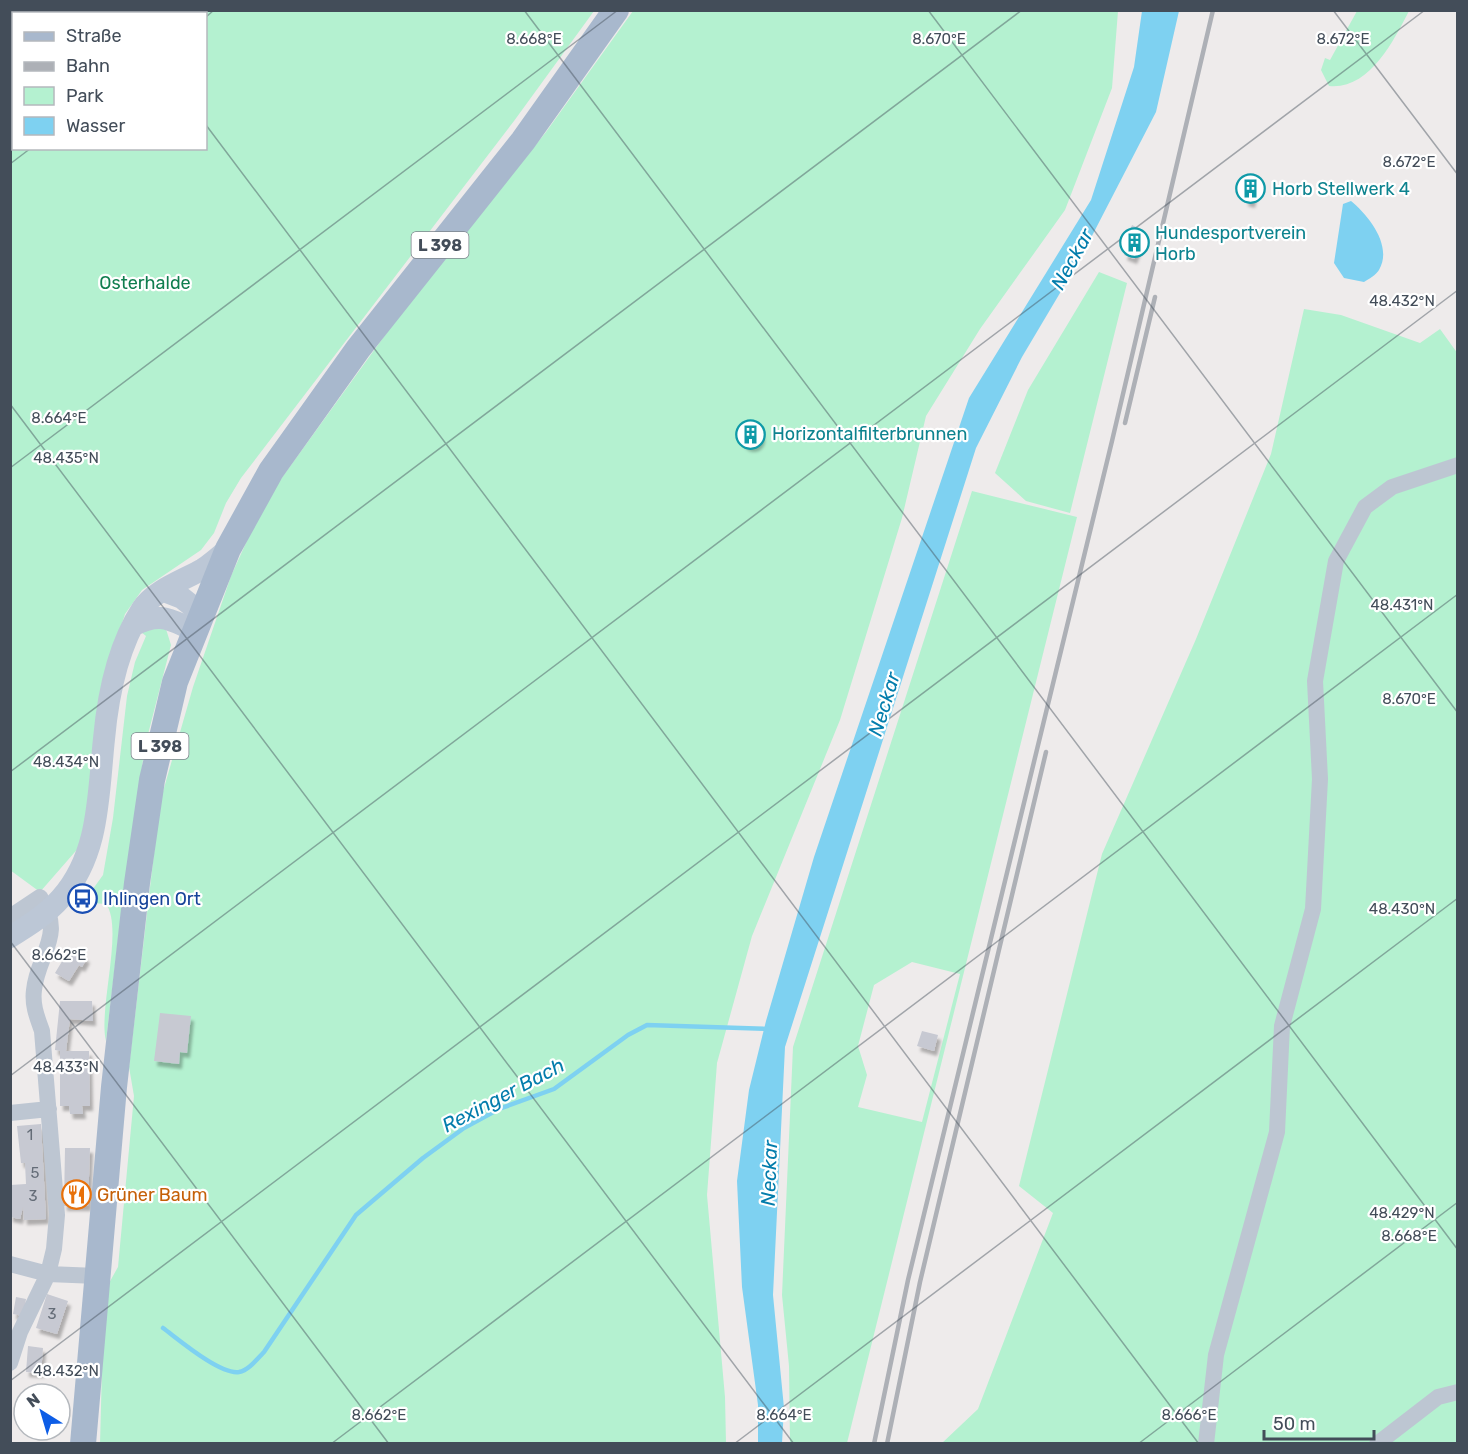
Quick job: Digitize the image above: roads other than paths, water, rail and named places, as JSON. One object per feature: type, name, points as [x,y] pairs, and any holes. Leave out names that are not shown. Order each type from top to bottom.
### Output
[{"type":"main road","name":"L 398","points":[[83,1443],[114,1087],[152,780],[175,682],[228,549],[271,471],[307,418],[523,141],[616,10]]},
{"type":"street","points":[[1206,1443],[1216,1355],[1277,1132],[1282,1026],[1313,909],[1320,779],[1315,681],[1336,561],[1365,507],[1392,487],[1458,465]]},
{"type":"street","points":[[10,937],[49,910],[71,886],[94,834],[110,701],[124,642],[143,607],[228,549]]},
{"type":"street","points":[[164,591],[182,598],[198,622]]},
{"type":"street","points":[[134,624],[150,617],[161,616],[198,622]]},
{"type":"street","points":[[10,917],[40,897],[49,910],[52,933],[34,989],[34,1010],[42,1031],[57,1215],[54,1249],[48,1274],[20,1332],[10,1363]]},
{"type":"street","points":[[10,1113],[49,1109]]},
{"type":"street","points":[[10,1264],[48,1274],[97,1276]]},
{"type":"street","points":[[1377,1443],[1438,1396],[1458,1392]]},
{"type":"water","name":"Neckar","points":[[1142,11],[1179,11],[1156,112],[1079,261],[1022,357],[976,448],[785,1047],[773,1295],[784,1408],[782,1443],[758,1443],[758,1405],[742,1287],[737,1181],[749,1090],[766,1021],[814,857],[969,398],[1091,200],[1134,67]]},
{"type":"water","points":[[1351,201],[1377,232],[1383,251],[1383,261],[1379,270],[1364,282],[1344,278],[1334,263],[1343,204]]},
{"type":"waterway","name":"Rexinger Bach","points":[[163,1328],[221,1368],[243,1371],[264,1352],[356,1215],[423,1158],[464,1128],[499,1109],[554,1089],[628,1035],[647,1025],[769,1029]]},
{"type":"railway","points":[[874,1444],[908,1280],[1112,441],[1213,10]]},
{"type":"railway","points":[[1125,423],[1155,297]]},
{"type":"railway","points":[[887,1444],[920,1282],[1046,752]]},
{"type":"place","name":"Horb Stellwerk 4","points":[[1251,189]]},
{"type":"place","name":"Hundesportverein Horb","points":[[1134,243]]},
{"type":"place","name":"Horizontalfilterbrunnen","points":[[751,434]]},
{"type":"place","name":"Ihlingen Ort","points":[[82,899]]},
{"type":"place","name":"Grüner Baum","points":[[76,1195]]},
{"type":"park label","name":"Osterhalde","points":[[145,283]]}]
